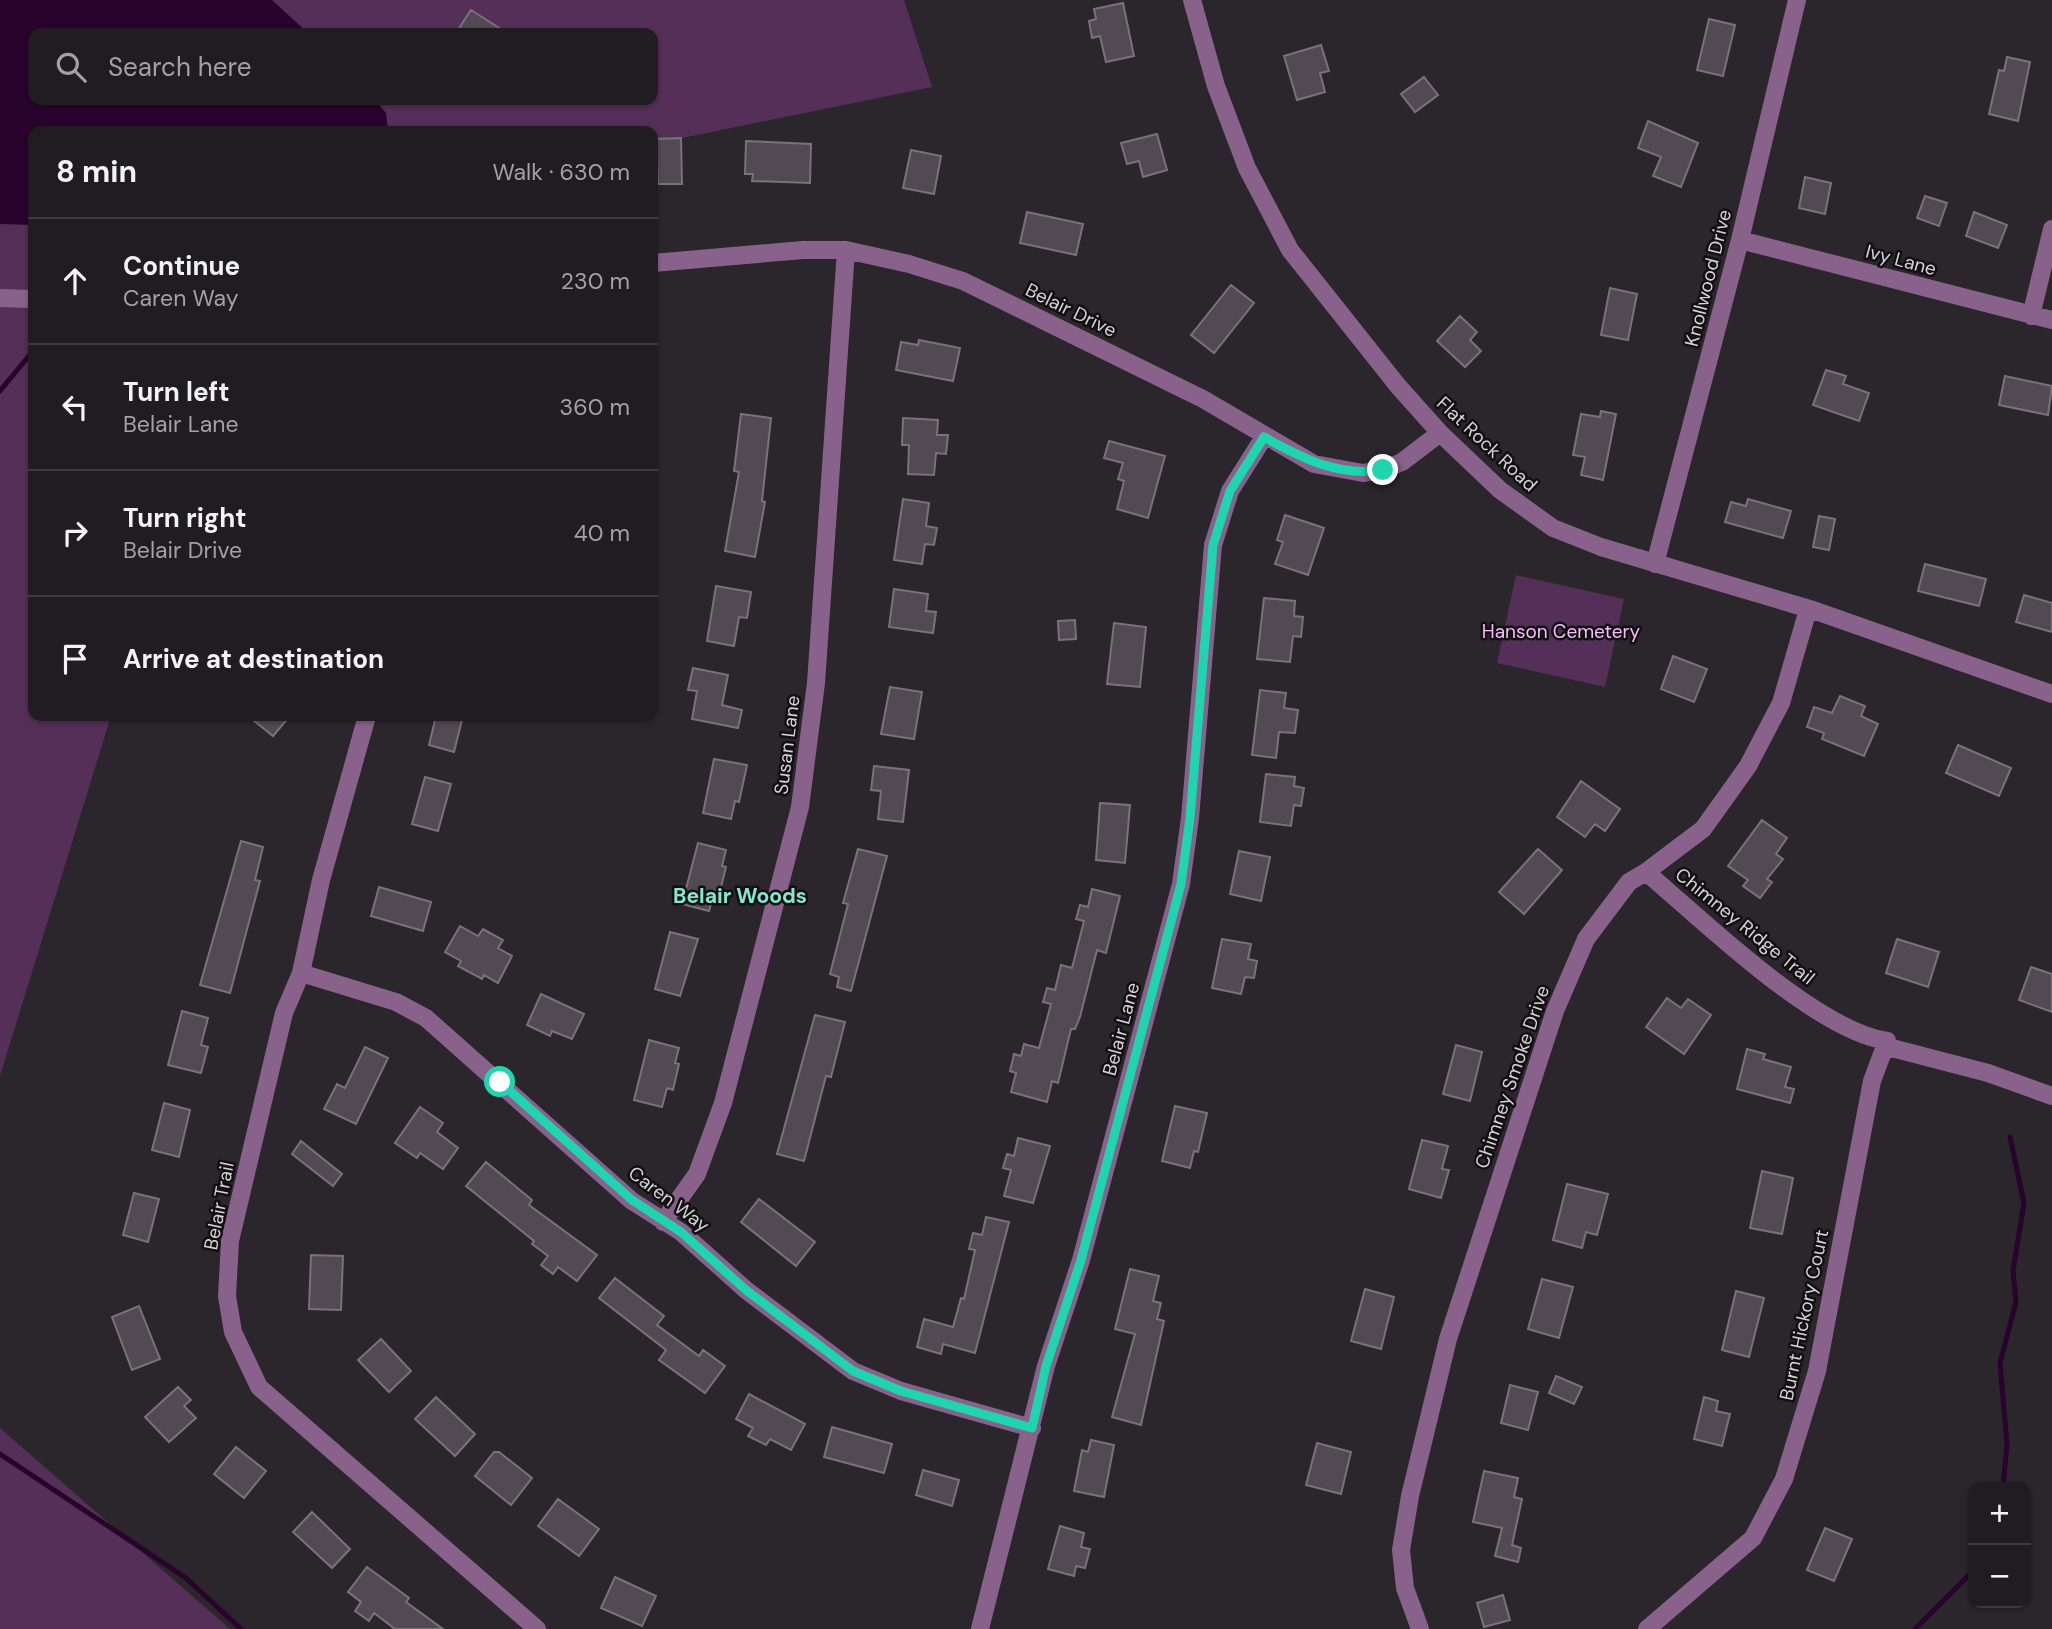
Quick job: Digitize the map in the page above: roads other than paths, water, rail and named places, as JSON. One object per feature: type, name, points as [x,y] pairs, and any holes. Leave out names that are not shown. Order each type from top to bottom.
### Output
[{"type":"street","name":"Flat Rock Road","points":[[1192,0],[1216,86],[1266,211],[1290,250],[1398,386],[1440,433],[1500,490],[1553,528],[1655,564],[1813,610],[2052,694]]},
{"type":"street","points":[[1198,21],[1209,0]]},
{"type":"street","name":"Knollwood Drive","points":[[1655,564],[1740,240],[1797,0]]},
{"type":"street","points":[[2031,316],[2052,229]]},
{"type":"street","name":"Ivy Lane","points":[[1740,240],[2052,320]]},
{"type":"street","name":"Belair Drive","points":[[658,263],[803,250],[846,250],[909,264],[963,281],[1203,399],[1314,464],[1363,473],[1402,462],[1440,433]]},
{"type":"street","name":"Susan Lane","points":[[663,1222],[697,1174],[723,1103],[800,807],[816,683],[846,250]]},
{"type":"street","points":[[0,298],[28,299]]},
{"type":"street","name":"Belair Lane","points":[[980,1629],[1046,1366],[1088,1234],[1181,884],[1190,818],[1213,545],[1230,491],[1264,437]]},
{"type":"street","name":"Chimney Smoke Drive","points":[[1420,1629],[1405,1588],[1401,1550],[1410,1496],[1448,1339],[1555,1011],[1586,939],[1629,882],[1703,828],[1748,766],[1781,703],[1807,613],[1813,610]]},
{"type":"street","name":"Belair Trail","points":[[366,721],[321,880],[301,973],[284,1013],[230,1241],[227,1296],[233,1332],[259,1387],[537,1629]]},
{"type":"street","name":"Chimney Ridge Trail","points":[[1646,872],[1793,995],[1871,1038],[1887,1041],[1888,1046],[1987,1073],[2052,1096]]},
{"type":"street","name":"Caren Way","points":[[301,973],[396,1002],[426,1018],[632,1200],[681,1232],[746,1290],[853,1371],[901,1391],[1032,1428]]},
{"type":"street","name":"Burnt Hickory Court","points":[[1647,1629],[1753,1538],[1784,1479],[1817,1371],[1872,1081],[1887,1041]]},
{"type":"waterway","points":[[0,391],[28,357]]},
{"type":"waterway","points":[[2003,1482],[2007,1444],[2000,1363],[2016,1302],[2013,1271],[2024,1203],[2010,1137]]},
{"type":"waterway","points":[[0,1454],[186,1578],[241,1629]]},
{"type":"waterway","points":[[1915,1629],[1968,1576]]},
{"type":"district","name":"Belair Woods","points":[[740,896]]},
{"type":"park label","name":"Hanson Cemetery","points":[[1561,631]]}]
